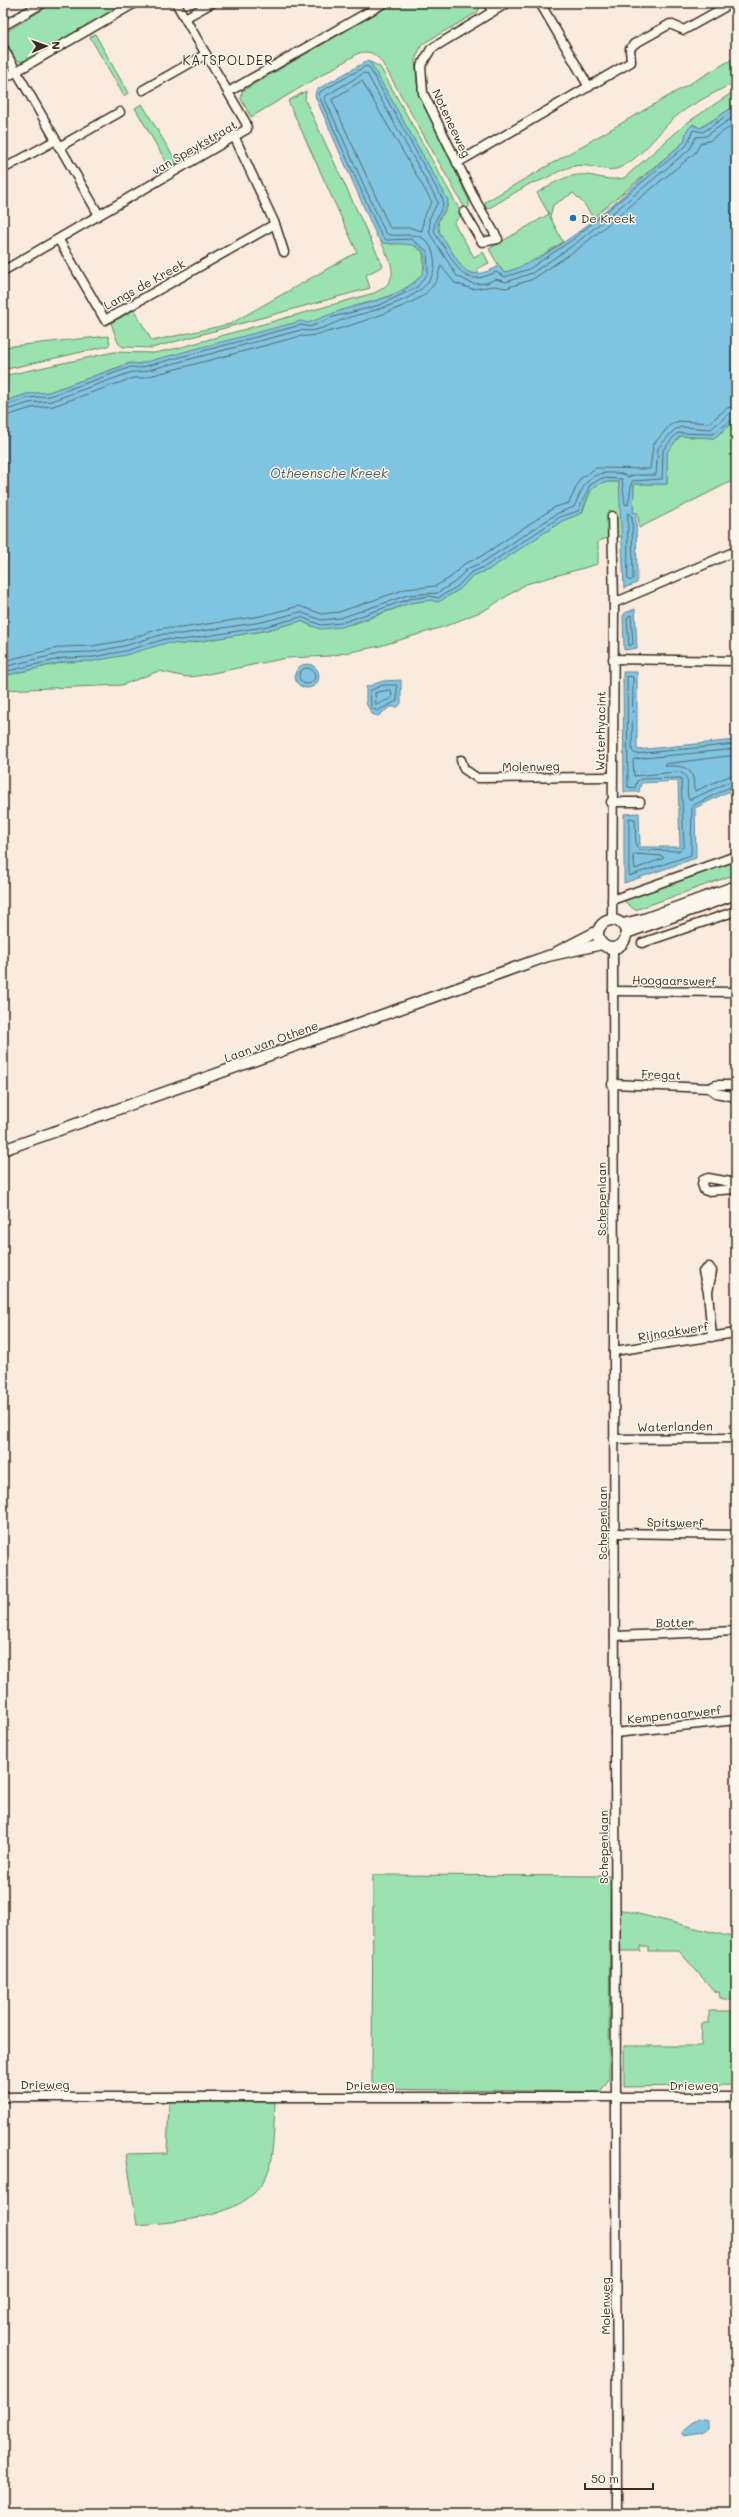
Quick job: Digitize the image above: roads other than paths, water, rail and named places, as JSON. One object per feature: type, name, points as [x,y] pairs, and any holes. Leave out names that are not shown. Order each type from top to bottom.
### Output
[{"type":"street","points":[[3,26],[43,3]]},
{"type":"street","points":[[3,79],[135,3]]},
{"type":"street","name":"van Speykstraat","points":[[99,215],[235,138],[247,129],[246,123],[176,3]]},
{"type":"street","points":[[185,18],[212,3]]},
{"type":"street","points":[[228,92],[384,3]]},
{"type":"street","points":[[488,3],[492,11]]},
{"type":"street","name":"Noteneeweg","points":[[464,212],[482,242],[498,239],[457,163],[423,93],[421,66],[431,49],[507,3]]},
{"type":"street","points":[[540,3],[589,87]]},
{"type":"street","points":[[457,163],[631,62],[630,49],[634,44],[670,24],[684,30],[732,3]]},
{"type":"street","points":[[3,48],[99,215],[59,240],[3,271]]},
{"type":"street","points":[[143,90],[206,54]]},
{"type":"street","points":[[3,170],[120,112]]},
{"type":"street","points":[[235,138],[275,224],[284,252]]},
{"type":"street","name":"Langs de Kreek","points":[[59,240],[105,320],[275,224]]},
{"type":"street","name":"Waterhyacint","points":[[612,516],[614,603],[611,777],[612,920]]},
{"type":"street","points":[[614,603],[736,551]]},
{"type":"street","points":[[613,659],[736,661]]},
{"type":"street","name":"Molenweg","points":[[461,760],[464,769],[477,778],[611,777]]},
{"type":"street","points":[[611,802],[640,802]]},
{"type":"street","points":[[612,900],[736,856]]},
{"type":"street","points":[[665,915],[736,886]]},
{"type":"street","points":[[624,928],[736,894]]},
{"type":"street","points":[[642,943],[736,912]]},
{"type":"street","points":[[665,915],[671,933]]},
{"type":"street","points":[[612,920],[624,928],[623,943],[613,948],[602,944],[598,937],[598,931],[602,923],[612,920]]},
{"type":"street","name":"Laan van Othene","points":[[3,1150],[548,956],[598,931]]},
{"type":"street","name":"Laan van Othene","points":[[548,956],[602,944]]},
{"type":"street","name":"Schepenlaan","points":[[613,948],[612,1084],[616,2097]]},
{"type":"street","name":"Hoogaarswerf","points":[[612,991],[736,992]]},
{"type":"street","name":"Fregat","points":[[612,1084],[709,1088],[716,1085],[736,1085]]},
{"type":"street","name":"Fregat","points":[[709,1088],[716,1093],[736,1097]]},
{"type":"street","points":[[736,1183],[708,1178],[703,1180],[702,1184],[707,1191],[736,1189]]},
{"type":"street","points":[[708,1292],[712,1337]]},
{"type":"street","name":"Rijnaakwerf","points":[[614,1351],[736,1333]]},
{"type":"street","name":"Waterlanden","points":[[614,1439],[736,1438]]},
{"type":"street","name":"Spitswerf","points":[[614,1533],[736,1535]]},
{"type":"street","name":"Botter","points":[[615,1636],[736,1632]]},
{"type":"street","name":"Kempenaarwerf","points":[[615,1733],[736,1720]]},
{"type":"street","name":"Drieweg","points":[[3,2097],[736,2097]]},
{"type":"street","name":"Molenweg","points":[[616,2097],[617,2514]]},
{"type":"water","name":"Otheensche Kreek","points":[[367,61],[370,62],[448,200],[438,222],[439,232],[459,263],[468,272],[474,274],[489,271],[499,266],[504,273],[528,263],[552,250],[576,234],[598,216],[684,142],[687,130],[692,125],[701,128],[736,105],[736,420],[714,438],[680,436],[667,452],[667,484],[634,484],[633,512],[636,513],[637,583],[624,588],[619,482],[610,482],[603,483],[593,488],[587,498],[582,513],[562,521],[488,570],[472,576],[460,589],[438,602],[431,600],[410,603],[342,627],[320,629],[301,621],[263,631],[183,644],[166,643],[126,655],[94,661],[64,662],[3,676],[3,402],[27,394],[49,392],[131,363],[138,364],[301,321],[308,323],[345,309],[380,300],[404,290],[414,283],[422,274],[425,264],[422,250],[411,245],[383,243],[377,237],[315,96],[316,90]]},
{"type":"water","points":[[635,609],[637,648],[624,650],[623,616],[625,613]]},
{"type":"water","points":[[307,664],[315,668],[319,676],[315,684],[307,688],[299,684],[295,676],[299,668]]},
{"type":"water","points":[[623,672],[637,672],[637,750],[736,740],[736,788],[695,808],[696,858],[624,883],[624,814],[639,813],[640,847],[680,847],[678,781],[641,783],[639,792],[624,792]]},
{"type":"water","points":[[401,680],[401,703],[398,707],[390,707],[378,716],[372,714],[366,703],[366,687],[383,681]]},
{"type":"water","points":[[699,2419],[707,2421],[707,2429],[701,2433],[684,2436],[681,2433]]},
{"type":"place","name":"De Kreek","points":[[573,218]]},
{"type":"district","name":"KATSPOLDER","points":[[228,59]]}]
